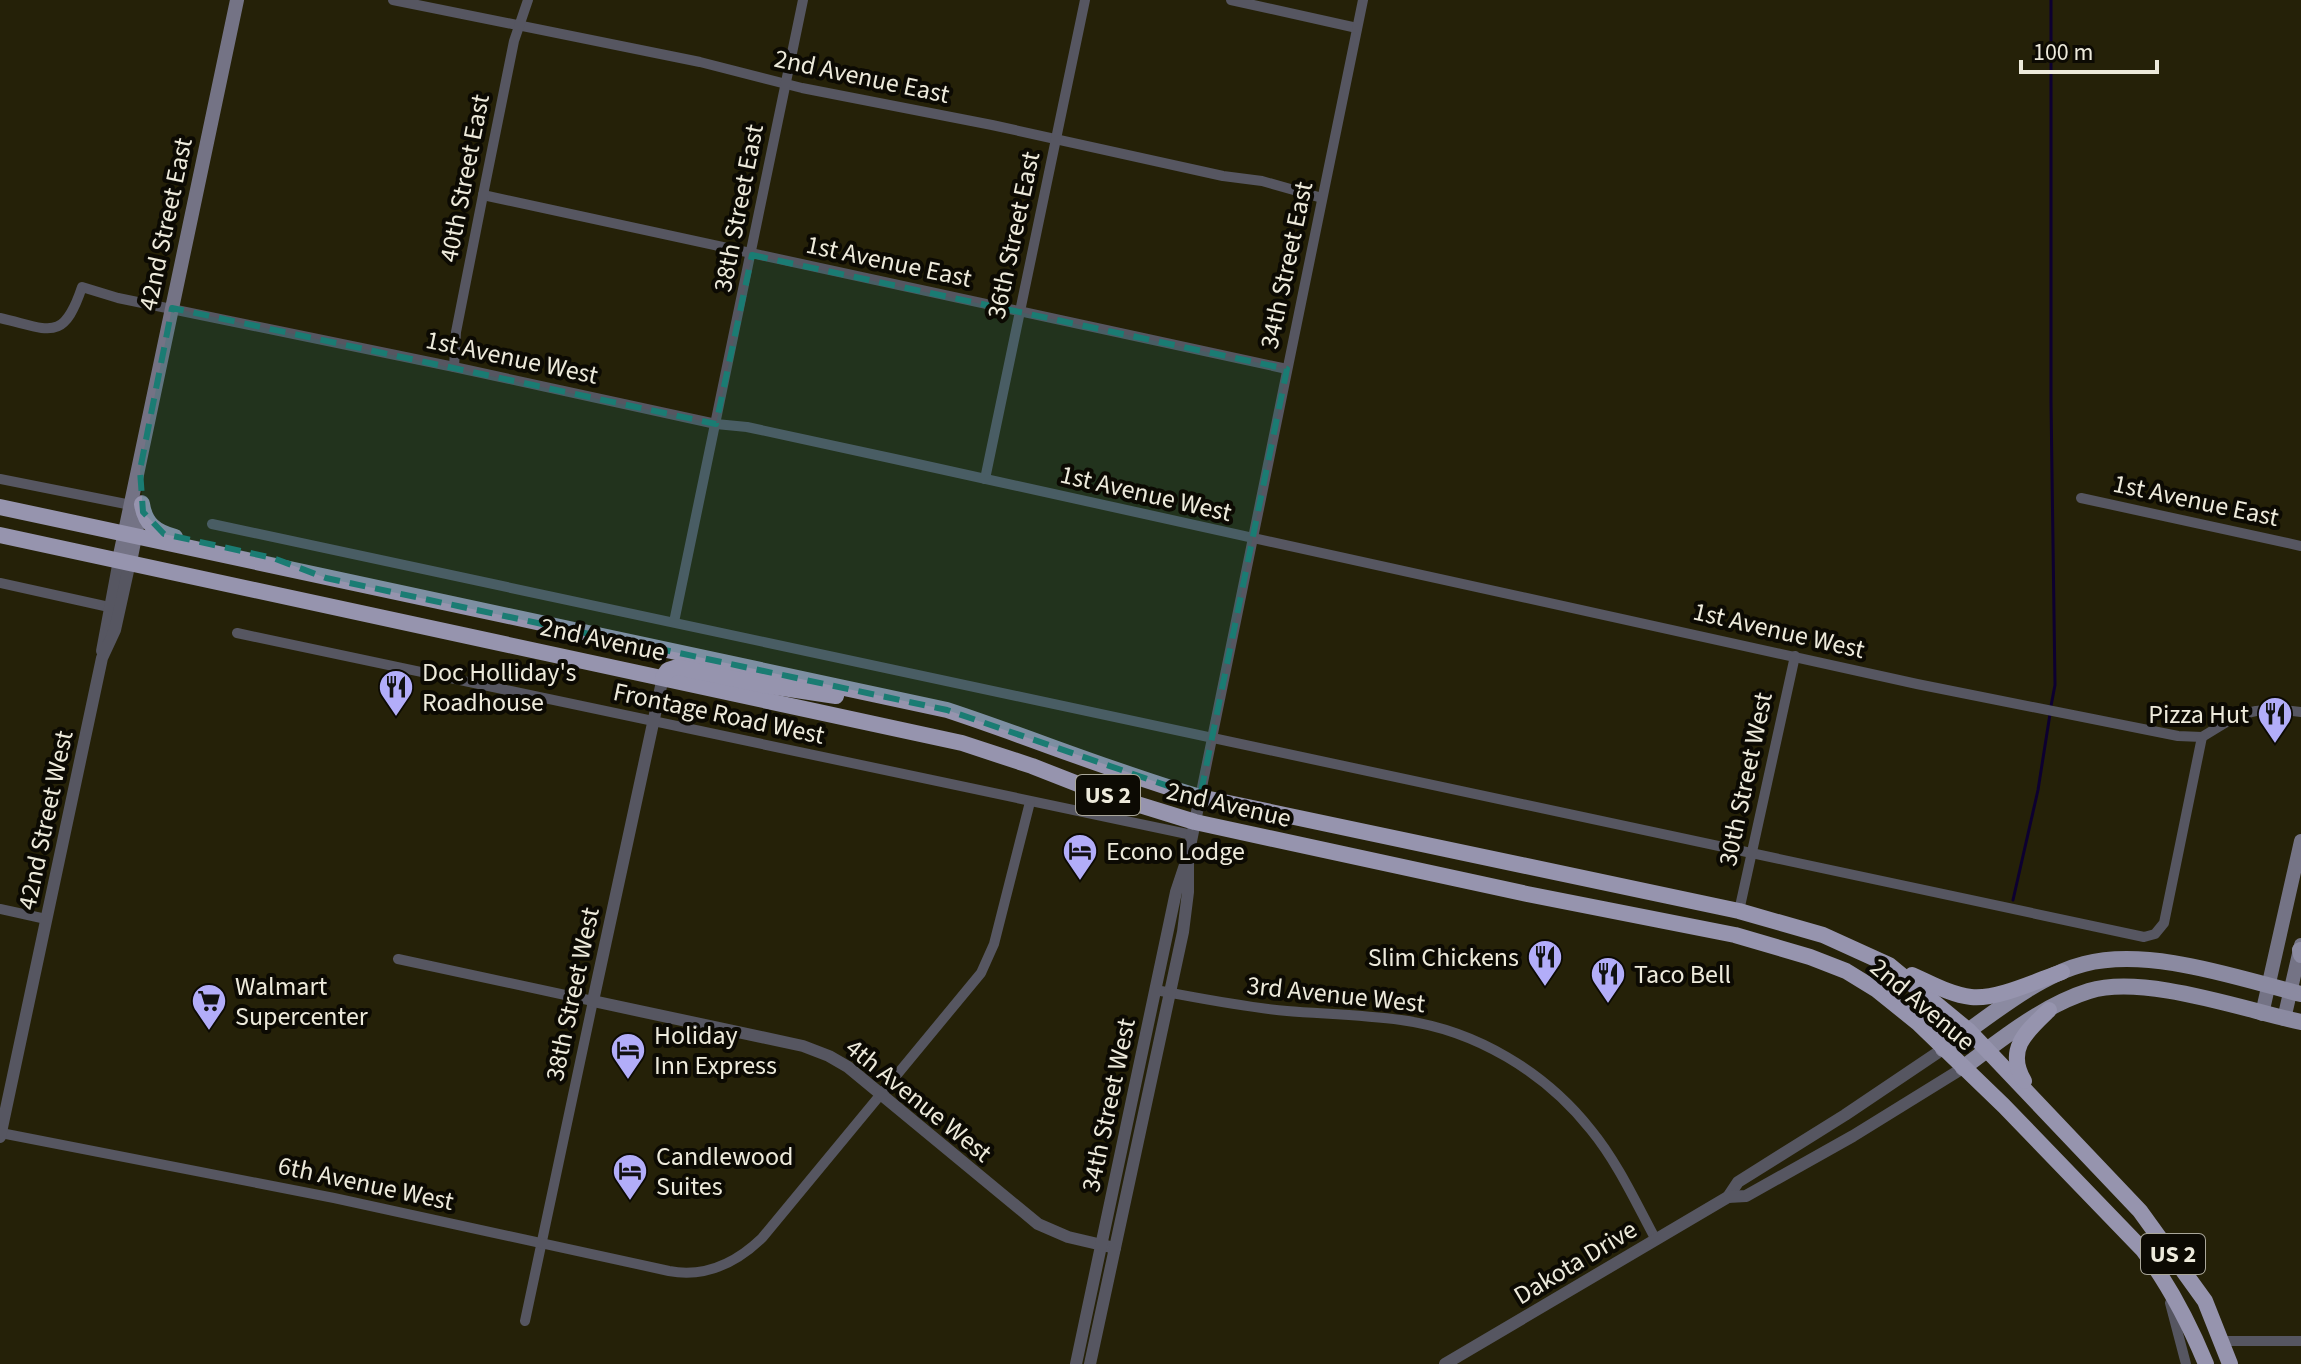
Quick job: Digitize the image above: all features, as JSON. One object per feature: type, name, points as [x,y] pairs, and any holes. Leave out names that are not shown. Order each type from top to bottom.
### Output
[{"type":"highway","points":[[136,505],[149,524],[164,534],[273,558],[326,578]]},
{"type":"highway","name":"2nd Avenue","points":[[0,507],[947,710],[1142,780],[1200,797],[1739,911],[1823,935],[1889,965],[1969,1031],[2042,1104],[2140,1211],[2180,1263],[2205,1301],[2222,1341]]},
{"type":"highway","name":"2nd Avenue","points":[[0,535],[962,743],[1032,766],[1193,828],[1735,935],[1810,957],[1846,971],[1877,990],[1918,1023],[2124,1229],[2161,1274]]},
{"type":"highway","points":[[663,677],[668,670],[677,667],[991,725]]},
{"type":"highway","points":[[1889,965],[1949,991],[1974,998],[2062,972]]},
{"type":"highway","points":[[2042,1104],[2015,1066],[2016,1054],[2030,1028],[2049,1010]]},
{"type":"highway","name":"US 2","points":[[2161,1274],[2190,1324],[2206,1364]]},
{"type":"highway","name":"US 2","points":[[2222,1341],[2230,1364]]},
{"type":"main road","name":"42nd Street East","points":[[125,561],[136,505],[140,458],[237,0]]},
{"type":"main road","points":[[2262,1014],[2301,841]]},
{"type":"main road","points":[[1963,1068],[2049,1010],[2091,990],[2117,987],[2153,989],[2293,1020],[2301,950]]},
{"type":"main road","points":[[1943,1049],[2040,983],[2083,964],[2101,961],[2141,960],[2203,970],[2296,993]]},
{"type":"street","name":"2nd Avenue East","points":[[393,0],[700,62],[786,84],[1223,176],[1262,181],[1322,198]]},
{"type":"street","name":"40th Street East","points":[[454,367],[456,332],[514,41],[528,0]]},
{"type":"street","name":"38th Street East","points":[[716,424],[803,0]]},
{"type":"street","name":"36th Street East","points":[[985,479],[1085,0]]},
{"type":"street","points":[[1231,0],[1357,28]]},
{"type":"street","name":"34th Street East","points":[[1255,539],[1363,0]]},
{"type":"street","name":"1st Avenue East","points":[[483,195],[1287,369]]},
{"type":"street","name":"1st Avenue West","points":[[0,318],[48,330],[65,323],[74,312],[82,287],[118,298],[716,424],[747,427],[1917,684],[2178,736],[2202,737]]},
{"type":"street","points":[[674,622],[716,424]]},
{"type":"street","points":[[0,479],[136,505]]},
{"type":"street","name":"1st Avenue East","points":[[2081,498],[2301,546]]},
{"type":"street","points":[[212,524],[2144,937],[2155,934],[2164,923],[2202,737],[2238,715],[2275,709],[2301,712]]},
{"type":"street","name":"34th Street West","points":[[1090,1364],[1170,993],[1186,910],[1188,856],[1193,828],[1255,539]]},
{"type":"street","points":[[102,658],[109,607],[125,561]]},
{"type":"street","name":"42nd Street West","points":[[0,1135],[102,658],[115,630],[125,561]]},
{"type":"street","points":[[0,583],[109,607]]},
{"type":"street","name":"Frontage Road West","points":[[237,633],[1030,802],[1193,828]]},
{"type":"street","name":"30th Street West","points":[[1739,911],[1795,656]]},
{"type":"street","name":"38th Street West","points":[[525,1321],[663,677]]},
{"type":"street","points":[[881,1095],[987,963],[1030,802]]},
{"type":"street","name":"34th Street West","points":[[1076,1364],[1176,892],[1188,856]]},
{"type":"street","points":[[0,909],[46,919]]},
{"type":"street","name":"4th Avenue West","points":[[398,959],[812,1049],[839,1061],[1038,1224],[1058,1234],[1115,1248]]},
{"type":"street","name":"3rd Avenue West","points":[[1155,990],[1265,1009],[1404,1020],[1438,1028],[1486,1046],[1549,1086],[1579,1116],[1612,1159],[1656,1240]]},
{"type":"street","name":"Dakota Drive","points":[[1445,1364],[1728,1197],[1738,1182],[1943,1049]]},
{"type":"street","name":"Dakota Drive","points":[[1728,1197],[1746,1196],[1877,1122],[1963,1068]]},
{"type":"street","name":"6th Avenue West","points":[[0,1135],[334,1198],[675,1272],[702,1271],[721,1267],[743,1256],[762,1238],[881,1095]]},
{"type":"street","points":[[2161,1274],[2181,1336],[2186,1364]]},
{"type":"street","points":[[2222,1341],[2301,1341]]},
{"type":"highlighted area","points":[[752,255],[1287,369],[1200,797],[947,710],[326,578],[273,558],[164,534],[143,512],[140,470],[172,308],[716,424]]},
{"type":"waterway","points":[[2051,0],[2055,685],[2051,706]]},
{"type":"waterway","points":[[2013,900],[2038,790],[2050,714]]},
{"type":"place","name":"Doc Holliday's Roadhouse","points":[[396,718]]},
{"type":"place","name":"Pizza Hut","points":[[2275,745]]},
{"type":"place","name":"Econo Lodge","points":[[1080,882]]},
{"type":"place","name":"Slim Chickens","points":[[1545,988]]},
{"type":"place","name":"Taco Bell","points":[[1608,1005]]},
{"type":"place","name":"Walmart Supercenter","points":[[209,1032]]},
{"type":"place","name":"Holiday Inn Express","points":[[628,1081]]},
{"type":"place","name":"Candlewood Suites","points":[[630,1202]]}]
